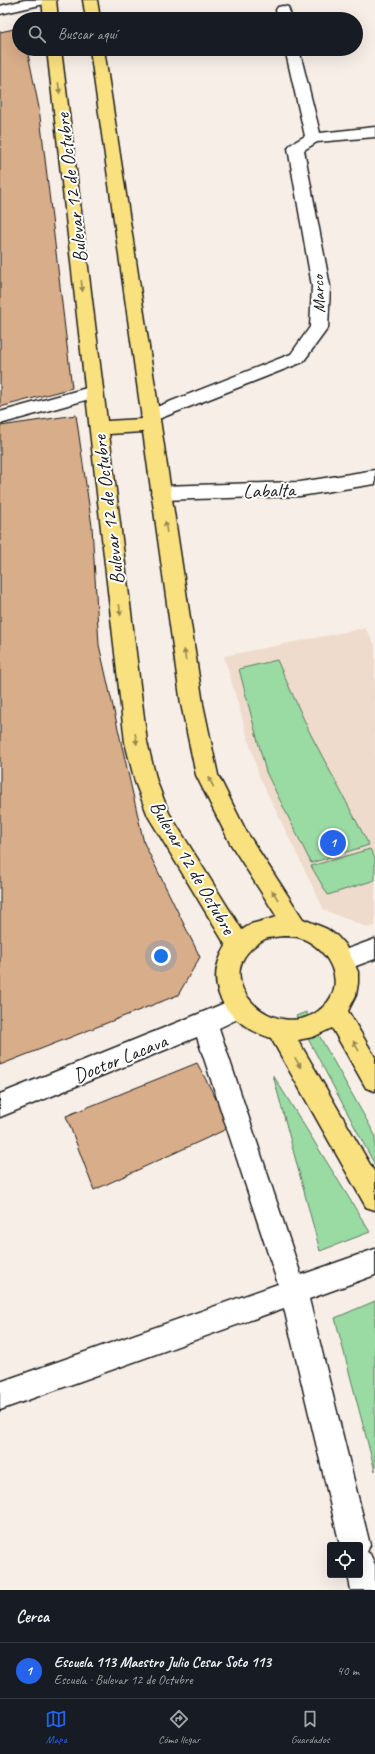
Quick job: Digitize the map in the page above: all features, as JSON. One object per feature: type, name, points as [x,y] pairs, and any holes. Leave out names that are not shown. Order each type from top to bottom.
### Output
[{"type":"main road","points":[[49,0],[50,12]]},
{"type":"main road","points":[[90,0],[92,12]]},
{"type":"main road","name":"Bulevar 12 de Octubre","points":[[55,56],[136,742],[146,782],[159,816],[240,946]]},
{"type":"main road","points":[[98,56],[192,704],[207,775],[238,838],[296,928]]},
{"type":"main road","points":[[99,428],[151,421]]},
{"type":"main road","points":[[283,926],[296,928],[306,929],[326,940],[341,956],[347,976],[345,996],[335,1011],[315,1026],[292,1031],[267,1028],[247,1017],[232,999],[226,980],[230,959],[242,942],[260,931],[283,926]]},
{"type":"main road","points":[[335,1011],[375,1080]]},
{"type":"main road","points":[[279,1029],[375,1198]]},
{"type":"street","points":[[0,10],[44,0]]},
{"type":"street","points":[[294,56],[313,138]]},
{"type":"street","name":"Marco","points":[[151,421],[297,358],[319,328],[321,286],[296,148],[313,138],[375,132]]},
{"type":"street","points":[[0,418],[94,392]]},
{"type":"street","name":"Labalta","points":[[161,492],[300,489],[375,477]]},
{"type":"street","points":[[342,961],[375,949]]},
{"type":"street","name":"Doctor Lacava","points":[[0,1106],[205,1023],[239,1007]]},
{"type":"street","points":[[205,1023],[293,1290],[354,1542]]},
{"type":"street","points":[[0,1396],[293,1290],[375,1262]]},
{"type":"street","points":[[363,1577],[366,1590]]},
{"type":"shaded area","points":[[365,628],[375,645],[375,926],[369,928],[324,910],[259,776],[224,656]]},
{"type":"green space","points":[[277,660],[310,733],[369,845],[311,863],[266,772],[239,669]]},
{"type":"green space","points":[[370,849],[375,858],[375,880],[328,895],[311,866]]},
{"type":"green space","points":[[306,1012],[375,1135],[375,1165],[296,1016]]},
{"type":"green space","points":[[273,1075],[370,1232],[320,1251]]},
{"type":"green space","points":[[375,1301],[375,1471],[335,1318]]},
{"type":"building","points":[[12,29],[12,56],[28,56],[39,108],[72,388],[0,407],[0,32]]},
{"type":"building","points":[[76,415],[92,526],[99,645],[144,843],[200,957],[178,995],[0,1065],[0,426]]},
{"type":"building","points":[[197,1063],[231,1127],[94,1190],[66,1116]]},
{"type":"place","name":"Escuela 113 Maestro Julio Cesar Soto 113","points":[[333,843]]}]
